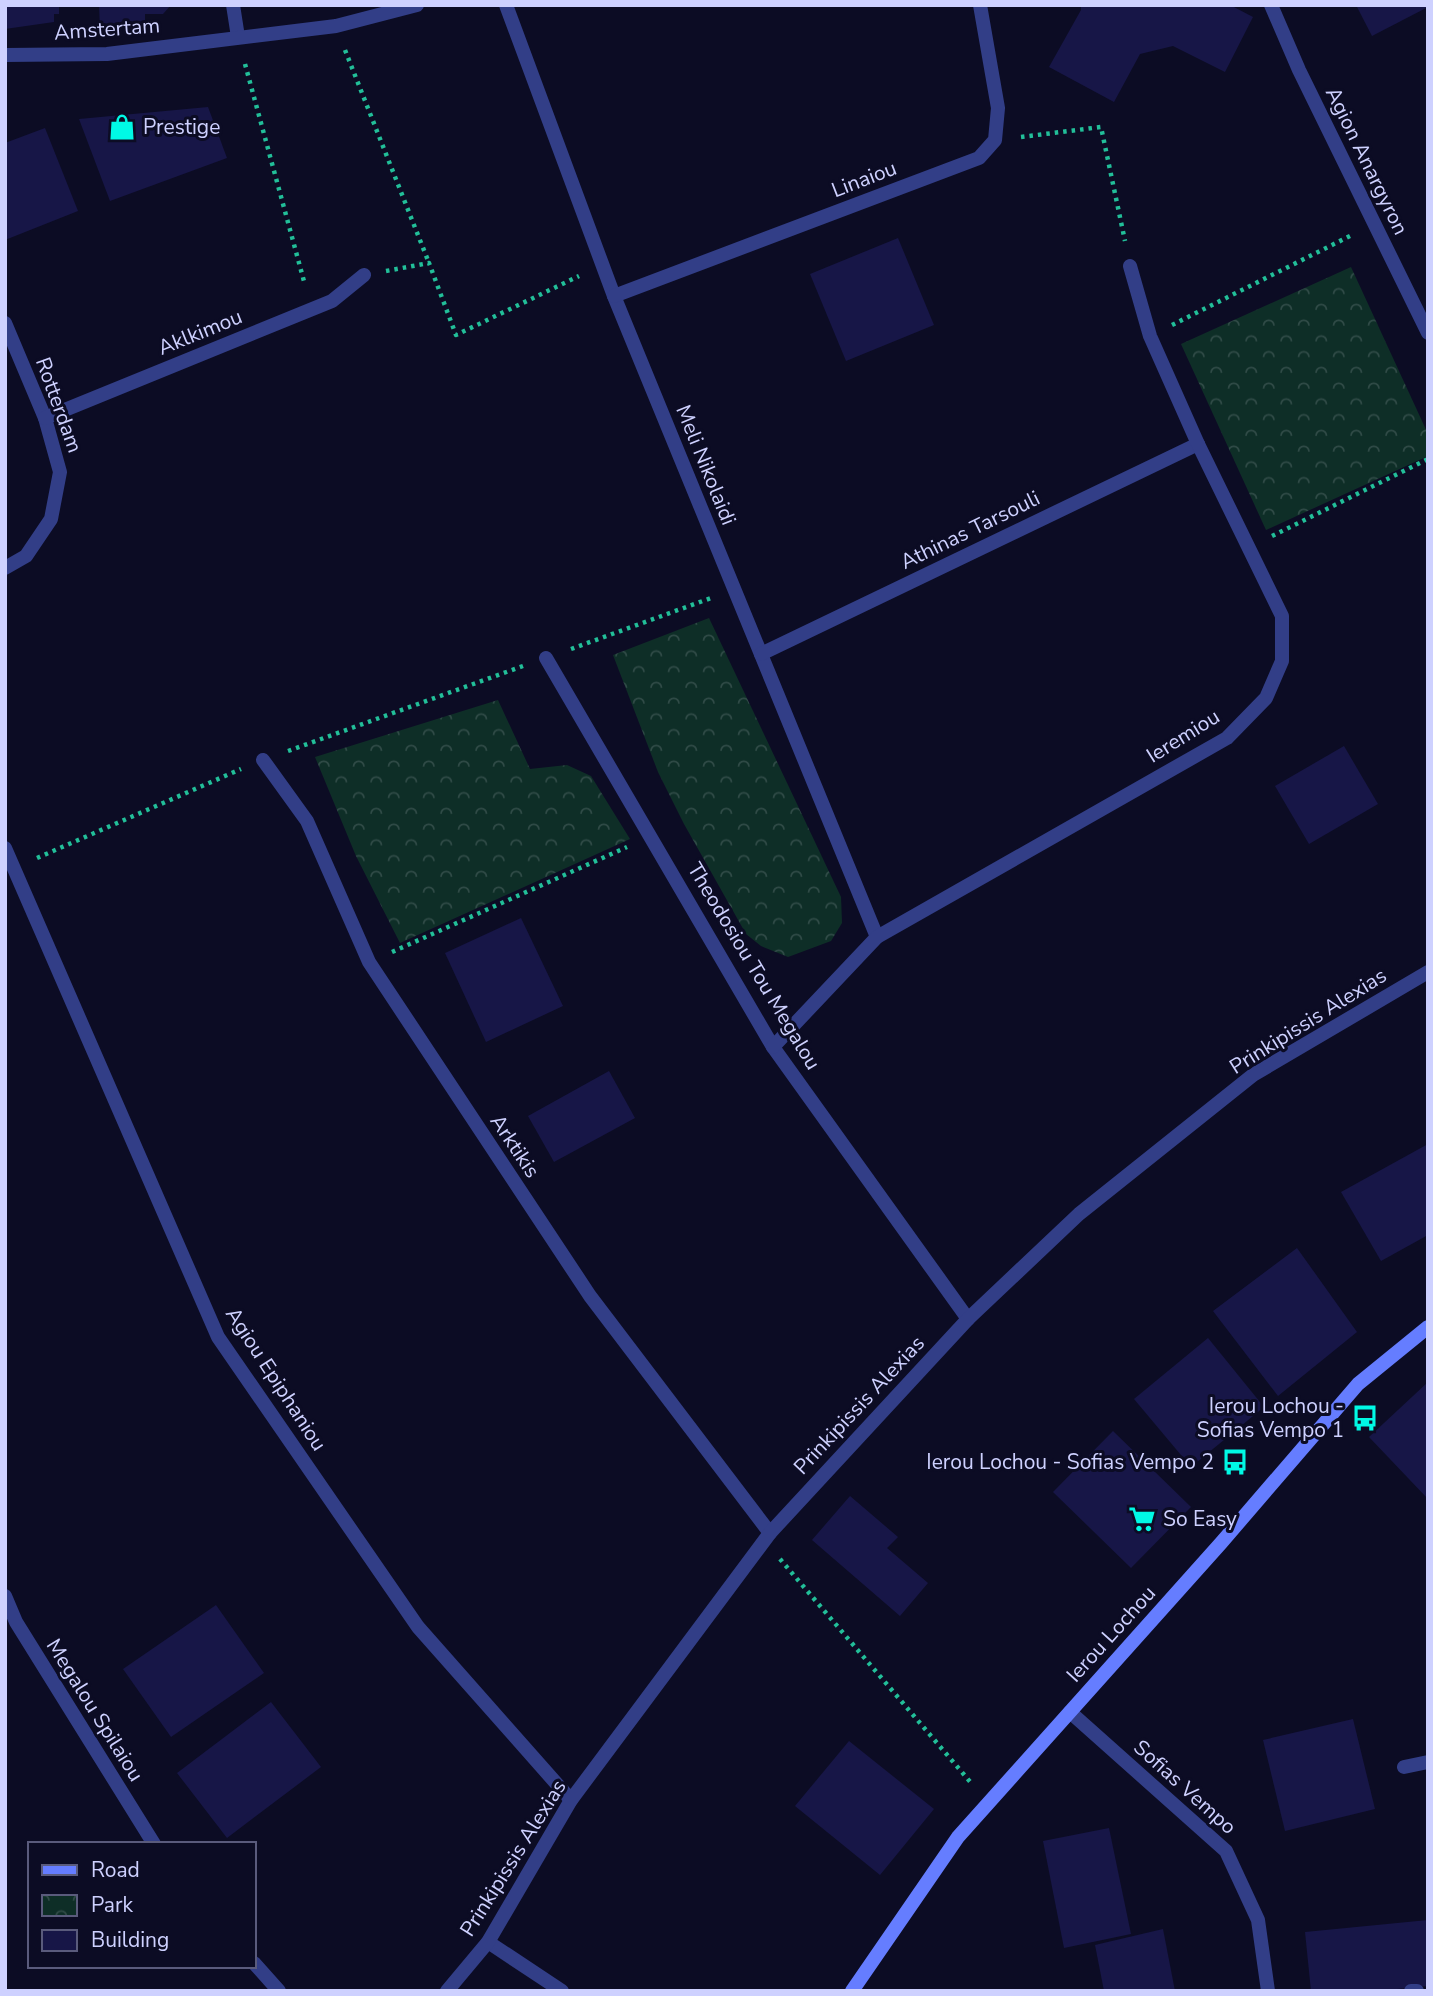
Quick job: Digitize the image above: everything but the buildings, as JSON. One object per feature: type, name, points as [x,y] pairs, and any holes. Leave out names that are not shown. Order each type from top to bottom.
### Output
[{"type":"street","points":[[233,5],[238,37]]},
{"type":"street","name":"Amstertam","points":[[5,55],[107,54],[336,26],[417,5]]},
{"type":"street","name":"Meli Nikolaidi","points":[[506,5],[614,296],[877,937]]},
{"type":"street","points":[[980,5],[998,108],[995,140]]},
{"type":"street","name":"Agion Anargyron","points":[[1271,5],[1299,70],[1428,333]]},
{"type":"street","name":"Linaiou","points":[[614,296],[979,158],[995,140]]},
{"type":"street","name":"Ieremiou","points":[[774,1047],[877,937],[1227,738],[1266,698],[1282,661],[1282,616],[1198,444],[1150,336],[1130,266]]},
{"type":"street","name":"Aklkimou","points":[[45,418],[332,301],[364,275]]},
{"type":"street","name":"Rotterdam","points":[[5,323],[45,418],[60,472],[51,519],[26,556],[5,568]]},
{"type":"street","name":"Athinas Tarsouli","points":[[761,653],[1198,444]]},
{"type":"street","name":"Theodosiou Tou Megalou","points":[[546,658],[774,1047],[968,1318]]},
{"type":"street","name":"Arktikis","points":[[263,760],[307,821],[369,962],[590,1296],[767,1536]]},
{"type":"street","name":"Agiou Epiphaniou","points":[[5,848],[218,1337],[418,1627],[571,1800]]},
{"type":"street","name":"Prinkipissis Alexias","points":[[447,1991],[488,1942],[571,1800],[767,1536],[968,1318],[1079,1214],[1253,1075],[1428,972]]},
{"type":"street","name":"Ierou Lochou","points":[[852,1991],[958,1837],[1358,1384],[1428,1327]]},
{"type":"street","name":"Megalou Spilaiou","points":[[5,1596],[16,1622],[153,1842]]},
{"type":"street","name":"Sofias Vempo","points":[[1070,1712],[1226,1851],[1258,1920],[1268,1991]]},
{"type":"street","points":[[1404,1766],[1428,1762]]},
{"type":"street","points":[[488,1942],[562,1991]]},
{"type":"street","points":[[256,1965],[279,1991]]},
{"type":"street","points":[[1411,1991],[1417,1991]]},
{"type":"path","points":[[336,26],[456,335],[602,265]]},
{"type":"path","points":[[238,37],[311,309]]},
{"type":"path","points":[[995,140],[1101,127],[1130,266]]},
{"type":"path","points":[[1150,336],[1374,223]]},
{"type":"path","points":[[364,275],[429,263]]},
{"type":"path","points":[[1248,547],[1428,459]]},
{"type":"path","points":[[14,868],[263,760],[734,589]]},
{"type":"path","points":[[369,962],[651,836]]},
{"type":"path","points":[[767,1536],[988,1803]]},
{"type":"green space","points":[[1351,267],[1428,434],[1428,456],[1266,530],[1181,344]]},
{"type":"green space","points":[[709,618],[841,897],[842,923],[831,941],[788,957],[761,946],[746,934],[658,772],[613,655]]},
{"type":"green space","points":[[498,700],[530,769],[567,765],[591,776],[630,839],[400,943],[356,856],[315,757]]},
{"type":"place","name":"Prestige","points":[[122,127]]},
{"type":"place","name":"Ierou Lochou - Sofias Vempo 1","points":[[1365,1418]]},
{"type":"place","name":"Ierou Lochou - Sofias Vempo 2","points":[[1235,1462]]},
{"type":"place","name":"So Easy","points":[[1142,1519]]}]
